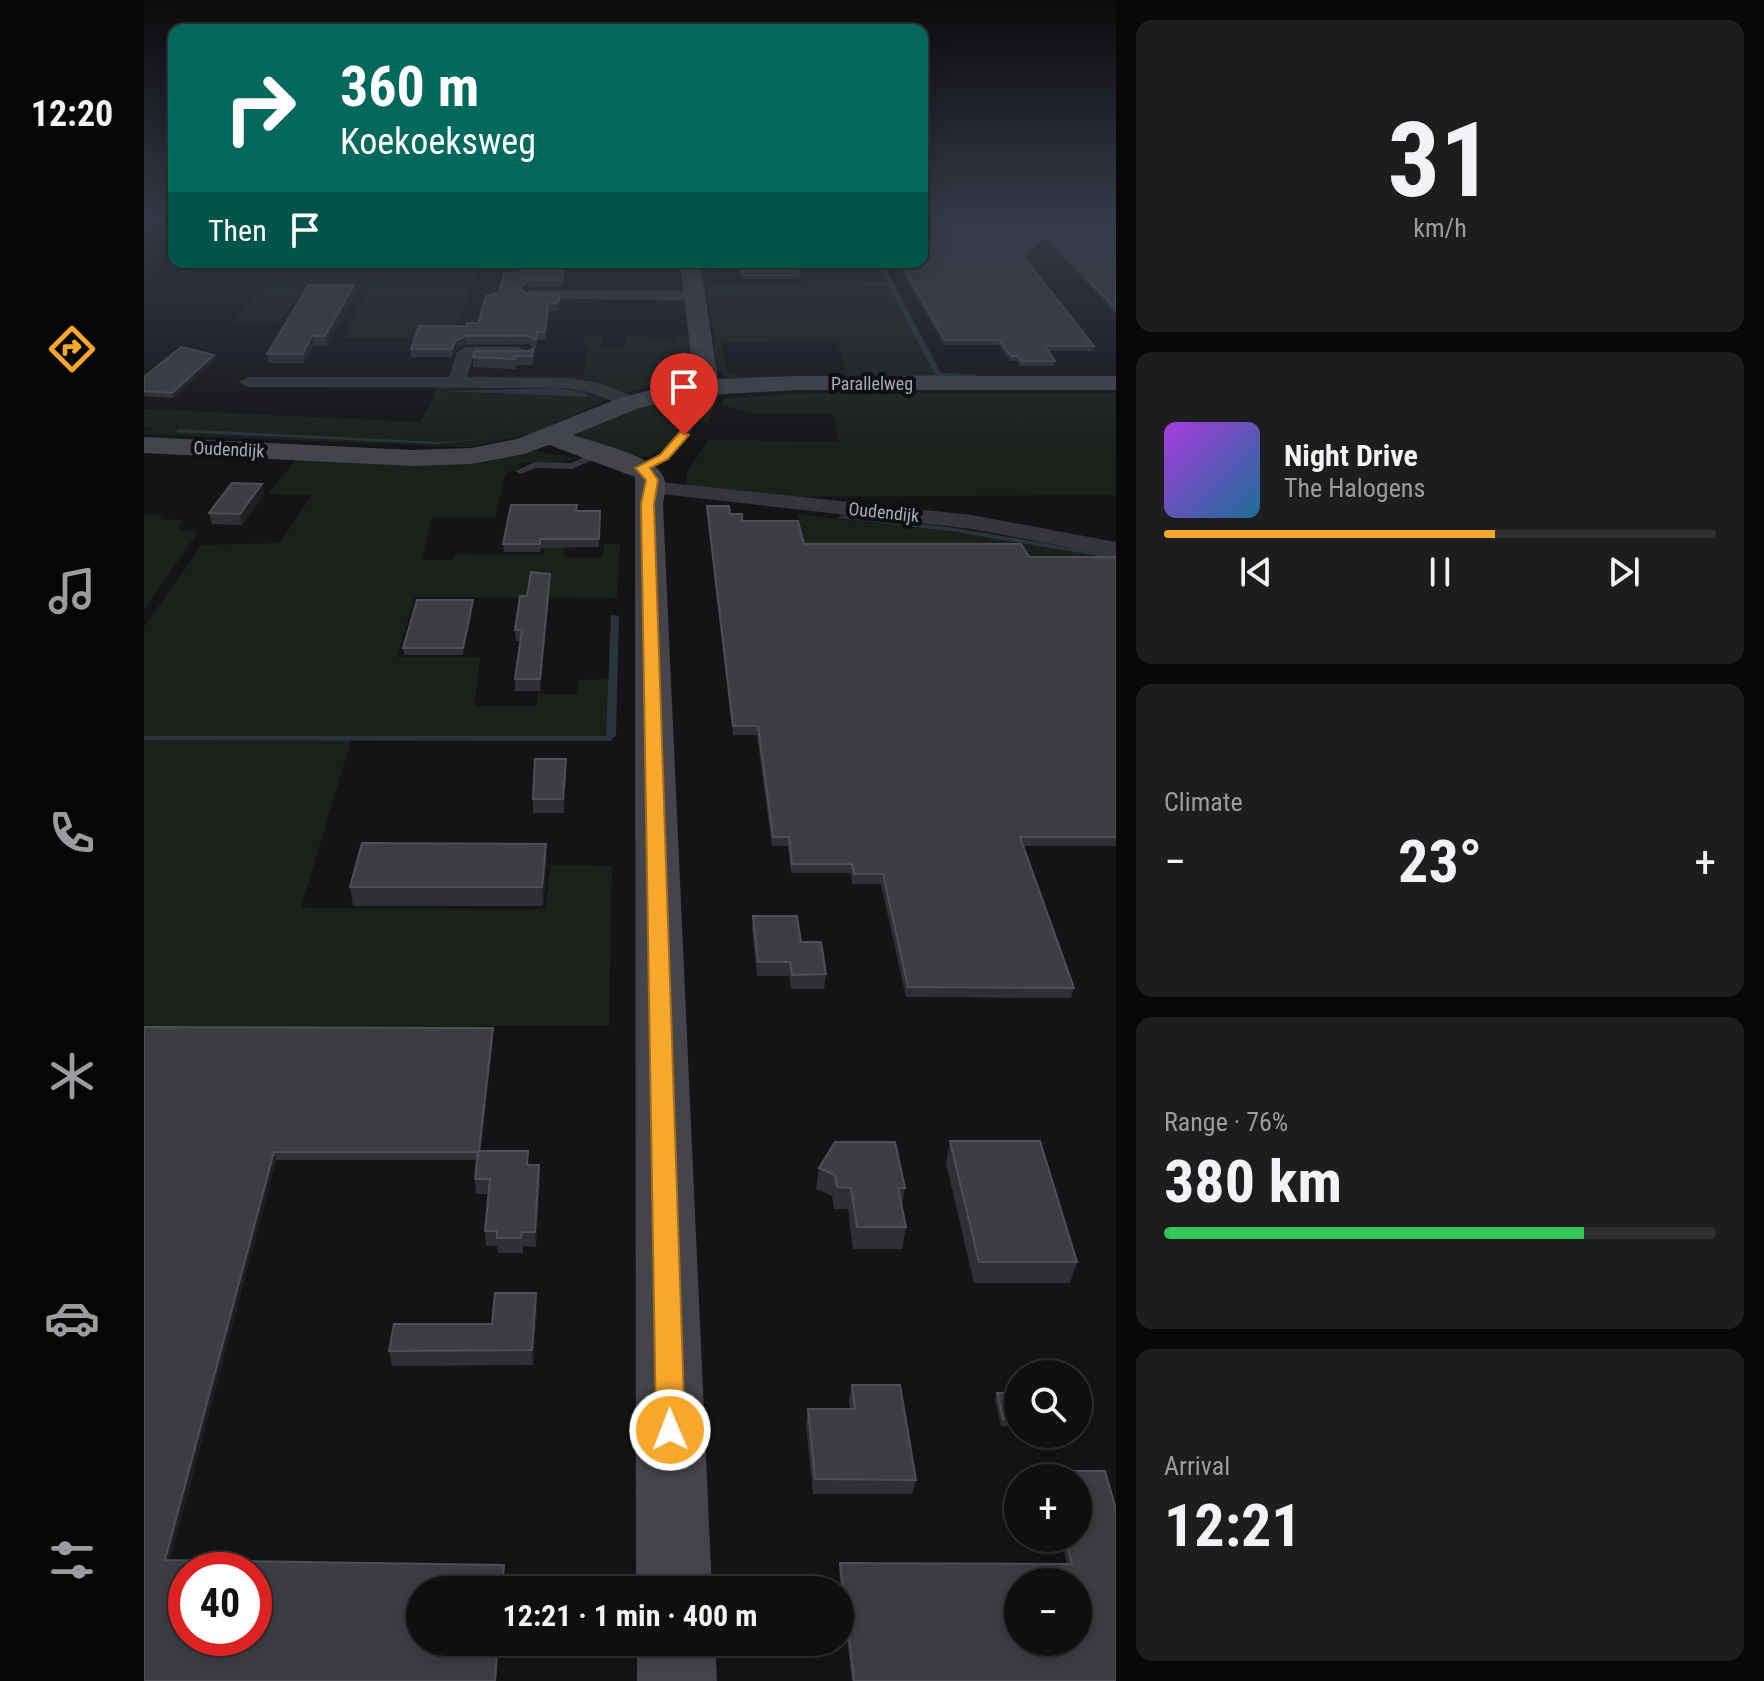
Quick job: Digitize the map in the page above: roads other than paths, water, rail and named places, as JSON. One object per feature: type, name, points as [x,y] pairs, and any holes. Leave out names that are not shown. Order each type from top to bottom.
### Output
[{"type":"street","points":[[694,297],[705,396]]},
{"type":"street","points":[[456,383],[466,352],[528,352]]},
{"type":"street","points":[[248,382],[578,384],[631,402]]},
{"type":"street","name":"Parallelweg","points":[[551,437],[658,393],[705,396],[796,383],[1116,383]]},
{"type":"street","points":[[551,437],[601,454],[646,477],[674,1576]]},
{"type":"street","name":"Oudendijk","points":[[144,445],[442,458],[507,450],[551,437]]},
{"type":"street","name":"Oudendijk","points":[[646,477],[972,522],[1116,549]]},
{"type":"street","points":[[676,1656],[677,1681]]},
{"type":"lane","points":[[646,477],[668,454],[705,396]]},
{"type":"lane","points":[[520,471],[535,465],[572,466],[601,454]]}]
